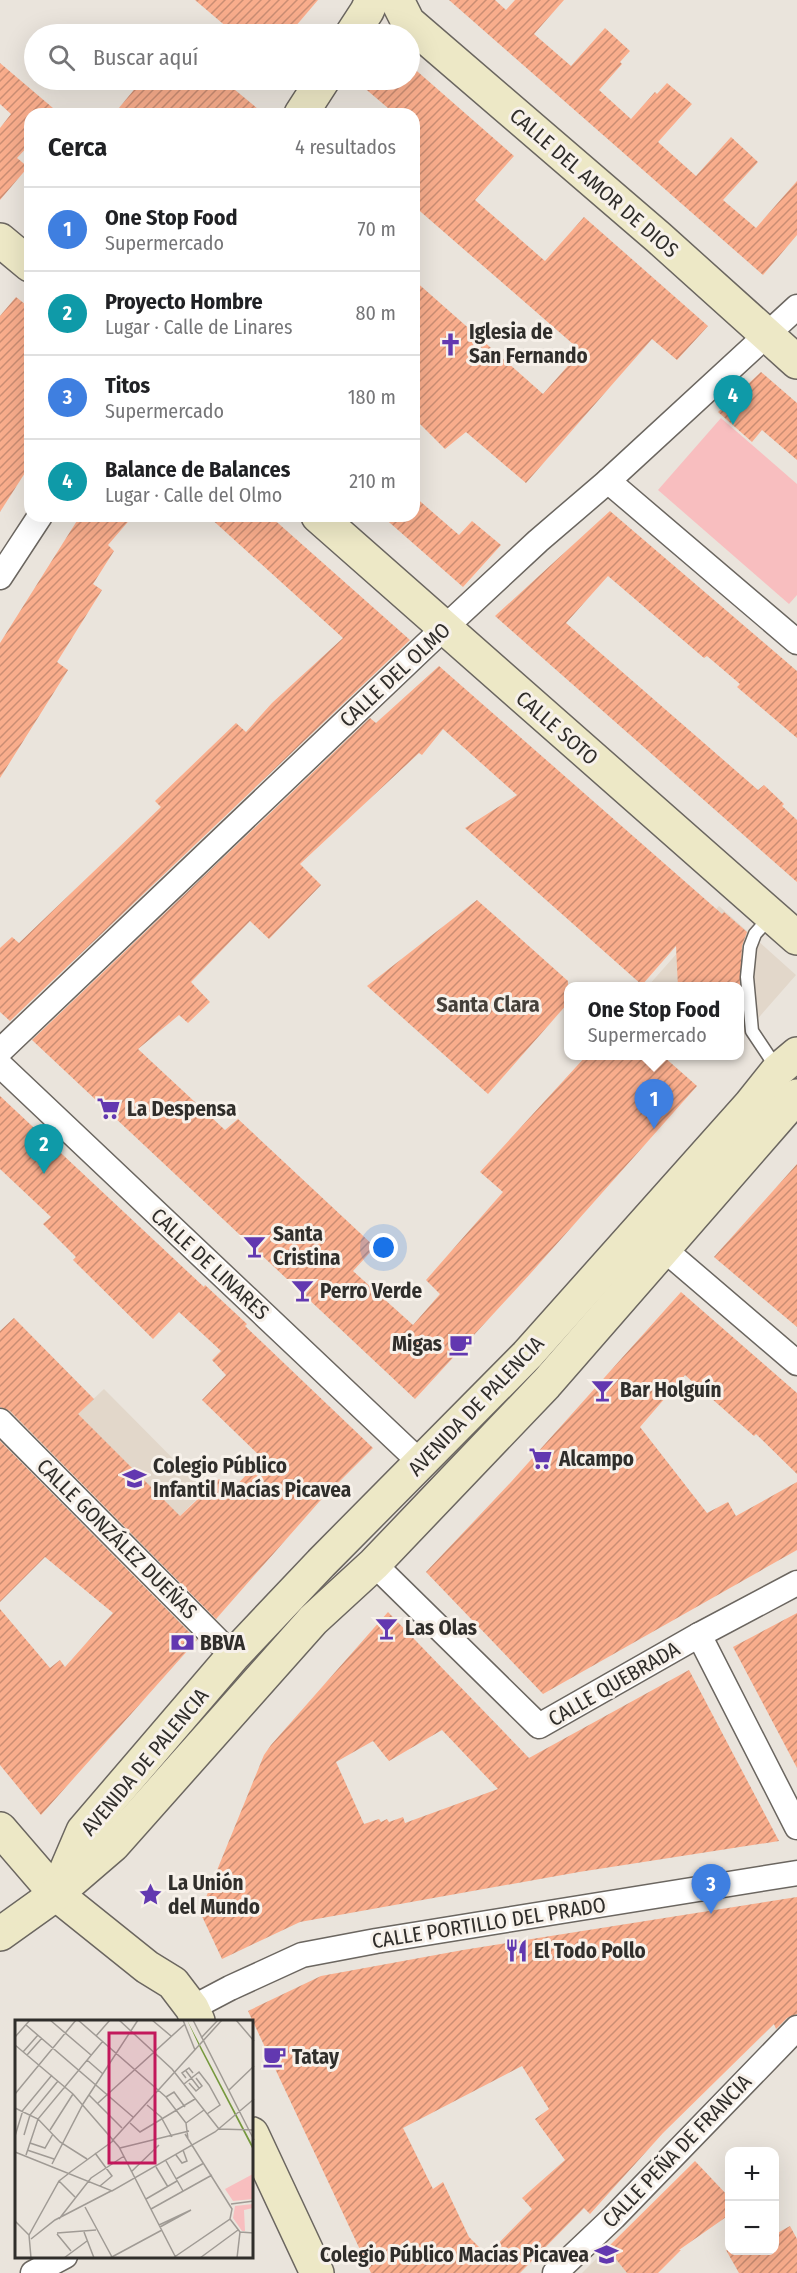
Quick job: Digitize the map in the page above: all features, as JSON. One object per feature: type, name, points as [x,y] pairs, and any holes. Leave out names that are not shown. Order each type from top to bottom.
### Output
[{"type":"main road","points":[[359,24],[372,0]]},
{"type":"main road","name":"CALLE DEL AMOR DE DIOS","points":[[397,0],[410,24]]},
{"type":"main road","name":"CALLE DEL AMOR DE DIOS","points":[[420,32],[658,237],[797,362]]},
{"type":"main road","points":[[305,108],[317,90]]},
{"type":"main road","points":[[0,240],[24,260]]},
{"type":"main road","name":"CALLE SOTO","points":[[325,522],[797,938]]},
{"type":"main road","name":"AVENIDA DE PALENCIA","points":[[56,1894],[115,1843],[313,1620],[374,1564],[546,1384],[665,1250],[791,1073]]},
{"type":"main road","name":"AVENIDA DE PALENCIA","points":[[56,1894],[83,1831],[233,1656],[321,1563],[527,1355],[750,1105],[791,1073]]},
{"type":"main road","points":[[0,1829],[56,1894],[147,1967],[173,1983],[195,2014]]},
{"type":"main road","points":[[0,1934],[56,1894]]},
{"type":"main road","points":[[256,2151],[317,2273]]},
{"type":"street","name":"CALLE DEL OLMO","points":[[0,1051],[538,541],[608,481],[797,307]]},
{"type":"street","points":[[608,481],[797,642]]},
{"type":"street","points":[[0,577],[36,522]]},
{"type":"street","name":"CALLE DE LINARES","points":[[0,1065],[420,1463]]},
{"type":"street","points":[[665,1250],[797,1363]]},
{"type":"street","name":"CALLE GONZÁLEZ DUEÑAS","points":[[0,1422],[233,1656]]},
{"type":"street","name":"CALLE QUEBRADA","points":[[374,1564],[539,1726],[699,1635],[797,1583]]},
{"type":"street","points":[[699,1635],[797,1827]]},
{"type":"street","name":"CALLE PORTILLO DEL PRADO","points":[[195,2014],[230,1988],[302,1955],[797,1873]]},
{"type":"street","name":"CALLE PEÑA DE FRANCIA","points":[[555,2273],[614,2217],[797,2028]]},
{"type":"street","points":[[33,2273],[61,2258]]},
{"type":"lane","points":[[771,916],[755,934],[750,947],[747,977],[752,1031],[791,1073]]},
{"type":"shaded area","points":[[721,418],[797,484],[797,595],[789,604],[658,490]]},
{"type":"shaded area","points":[[719,906],[796,975],[744,1034],[744,982],[652,982]]},
{"type":"shaded area","name":"Colegio Público Infantil Macías Picavea","points":[[104,1389],[205,1491],[147,1548],[45,1445]]},
{"type":"shaded area","name":"Colegio Público Macías Picavea","points":[[607,2248],[627,2273],[582,2273]]},
{"type":"building","points":[[195,0],[318,0],[298,24],[223,24]]},
{"type":"building","points":[[449,0],[495,0],[506,10],[515,0],[564,0],[534,34],[571,66],[605,28],[630,51],[620,62],[622,64],[599,90],[631,119],[655,92],[657,94],[667,83],[692,104],[658,142],[696,176],[731,137],[758,162],[723,200],[756,228],[797,181],[797,235],[763,275]]},
{"type":"building","points":[[0,63],[24,83],[24,90],[32,90],[53,108],[24,108],[24,150],[17,158],[24,164],[24,172],[0,200],[0,128],[11,114],[0,104]]},
{"type":"building","points":[[420,74],[514,156],[475,200],[545,261],[584,217],[708,326],[677,360],[652,339],[526,483],[466,432],[445,449],[420,424],[420,285],[543,394],[581,351],[420,211],[420,108],[388,108],[367,90],[420,90]]},
{"type":"building","points":[[134,90],[235,90],[257,108],[119,108]]},
{"type":"building","points":[[16,297],[24,303],[24,474],[0,512],[0,316]]},
{"type":"building","points":[[761,372],[797,403],[797,460],[762,430],[752,442],[718,412]]},
{"type":"building","points":[[420,501],[459,535],[472,521],[501,545],[463,587],[389,522],[420,522]]},
{"type":"building","points":[[610,511],[797,671],[797,738],[737,687],[740,684],[707,656],[704,658],[608,576],[566,623],[758,790],[764,785],[784,804],[782,806],[797,820],[797,882],[495,616]]},
{"type":"building","points":[[76,522],[128,522],[108,545],[114,551],[93,584],[102,590],[57,662],[68,670],[0,778],[0,643]]},
{"type":"building","points":[[215,522],[277,522],[410,640],[10,1021],[0,1012],[0,948],[12,937],[19,943],[161,807],[155,801],[236,723],[246,732],[272,703],[343,638]]},
{"type":"building","points":[[439,666],[722,914],[724,912],[747,932],[742,946],[740,982],[678,982],[676,946],[645,982],[639,982],[465,828],[517,795],[443,729],[422,755],[419,753],[300,864],[321,885],[269,939],[250,921],[191,982],[210,1002],[188,1023],[179,1015],[138,1049],[225,1130],[238,1119],[375,1247],[353,1271],[413,1325],[440,1294],[426,1280],[503,1192],[480,1172],[582,1060],[668,1060],[697,1086],[415,1399],[32,1040],[370,718],[376,723]]},
{"type":"building","points":[[477,900],[568,981],[564,982],[564,1008],[488,1094],[367,986]]},
{"type":"building","points":[[0,1096],[204,1287],[205,1285],[247,1324],[245,1326],[373,1448],[319,1502],[216,1619],[10,1411],[0,1407],[0,1331],[14,1318],[94,1399],[78,1414],[180,1516],[219,1479],[231,1491],[262,1458],[202,1400],[226,1375],[212,1360],[221,1351],[179,1312],[153,1339],[73,1260],[76,1257],[43,1224],[51,1217],[0,1169]]},
{"type":"building","points":[[797,1164],[797,1327],[714,1257]]},
{"type":"building","points":[[681,1292],[797,1393],[797,1474],[756,1434],[754,1436],[685,1375],[640,1427],[707,1513],[728,1502],[736,1516],[797,1482],[797,1550],[543,1694],[426,1572],[511,1482]]},
{"type":"building","points":[[0,1441],[197,1640],[41,1815],[0,1765],[0,1609],[50,1668],[60,1660],[65,1667],[113,1613],[45,1557],[0,1602]]},
{"type":"building","points":[[388,1612],[529,1758],[689,1670],[779,1841],[579,1872],[300,1922],[222,1959],[200,1912],[264,1755]],"holes":[[[442,1730],[498,1789],[405,1823],[403,1817],[389,1822],[387,1819],[381,1822],[379,1819],[364,1824],[336,1762],[373,1741],[389,1761]]]},
{"type":"building","points":[[797,1613],[797,1768],[733,1647]]},
{"type":"building","points":[[797,1897],[797,2014],[787,2018],[776,2029],[774,2024],[663,2133],[590,2214],[584,2208],[520,2273],[371,2273],[248,2011],[321,1976],[463,1950]],"holes":[[[522,2066],[549,2109],[535,2119],[565,2160],[522,2198],[532,2209],[487,2255],[469,2237],[443,2182],[433,2189],[403,2128]]]},
{"type":"building","points":[[695,2161],[725,2193],[725,2218],[679,2250],[681,2250],[658,2273],[627,2273],[607,2248]]},
{"type":"building","points":[[790,2226],[797,2239],[797,2273],[739,2273],[729,2255],[779,2255],[779,2232]]},
{"type":"place","name":"Iglesia de San Fernando","points":[[451,344]]},
{"type":"place","name":"Balance de Balances","points":[[733,425]]},
{"type":"place","name":"La Despensa","points":[[109,1109]]},
{"type":"place","name":"One Stop Food","points":[[654,1129]]},
{"type":"place","name":"Proyecto Hombre","points":[[44,1174]]},
{"type":"place","name":"Santa Cristina","points":[[255,1246]]},
{"type":"place","name":"Perro Verde","points":[[302,1291]]},
{"type":"place","name":"Migas","points":[[460,1344]]},
{"type":"place","name":"Bar Holguín","points":[[602,1390]]},
{"type":"place","name":"Alcampo","points":[[541,1459]]},
{"type":"place","name":"Colegio Público Infantil Macías Picavea","points":[[135,1478]]},
{"type":"place","name":"Las Olas","points":[[387,1628]]},
{"type":"place","name":"BBVA","points":[[182,1643]]},
{"type":"place","name":"La Unión del Mundo","points":[[150,1895]]},
{"type":"place","name":"Titos","points":[[711,1914]]},
{"type":"place","name":"El Todo Pollo","points":[[516,1951]]},
{"type":"place","name":"Tatay","points":[[274,2057]]},
{"type":"place","name":"Colegio Público Macías Picavea","points":[[607,2255]]},
{"type":"district","name":"Santa Clara","points":[[488,1004]]}]
